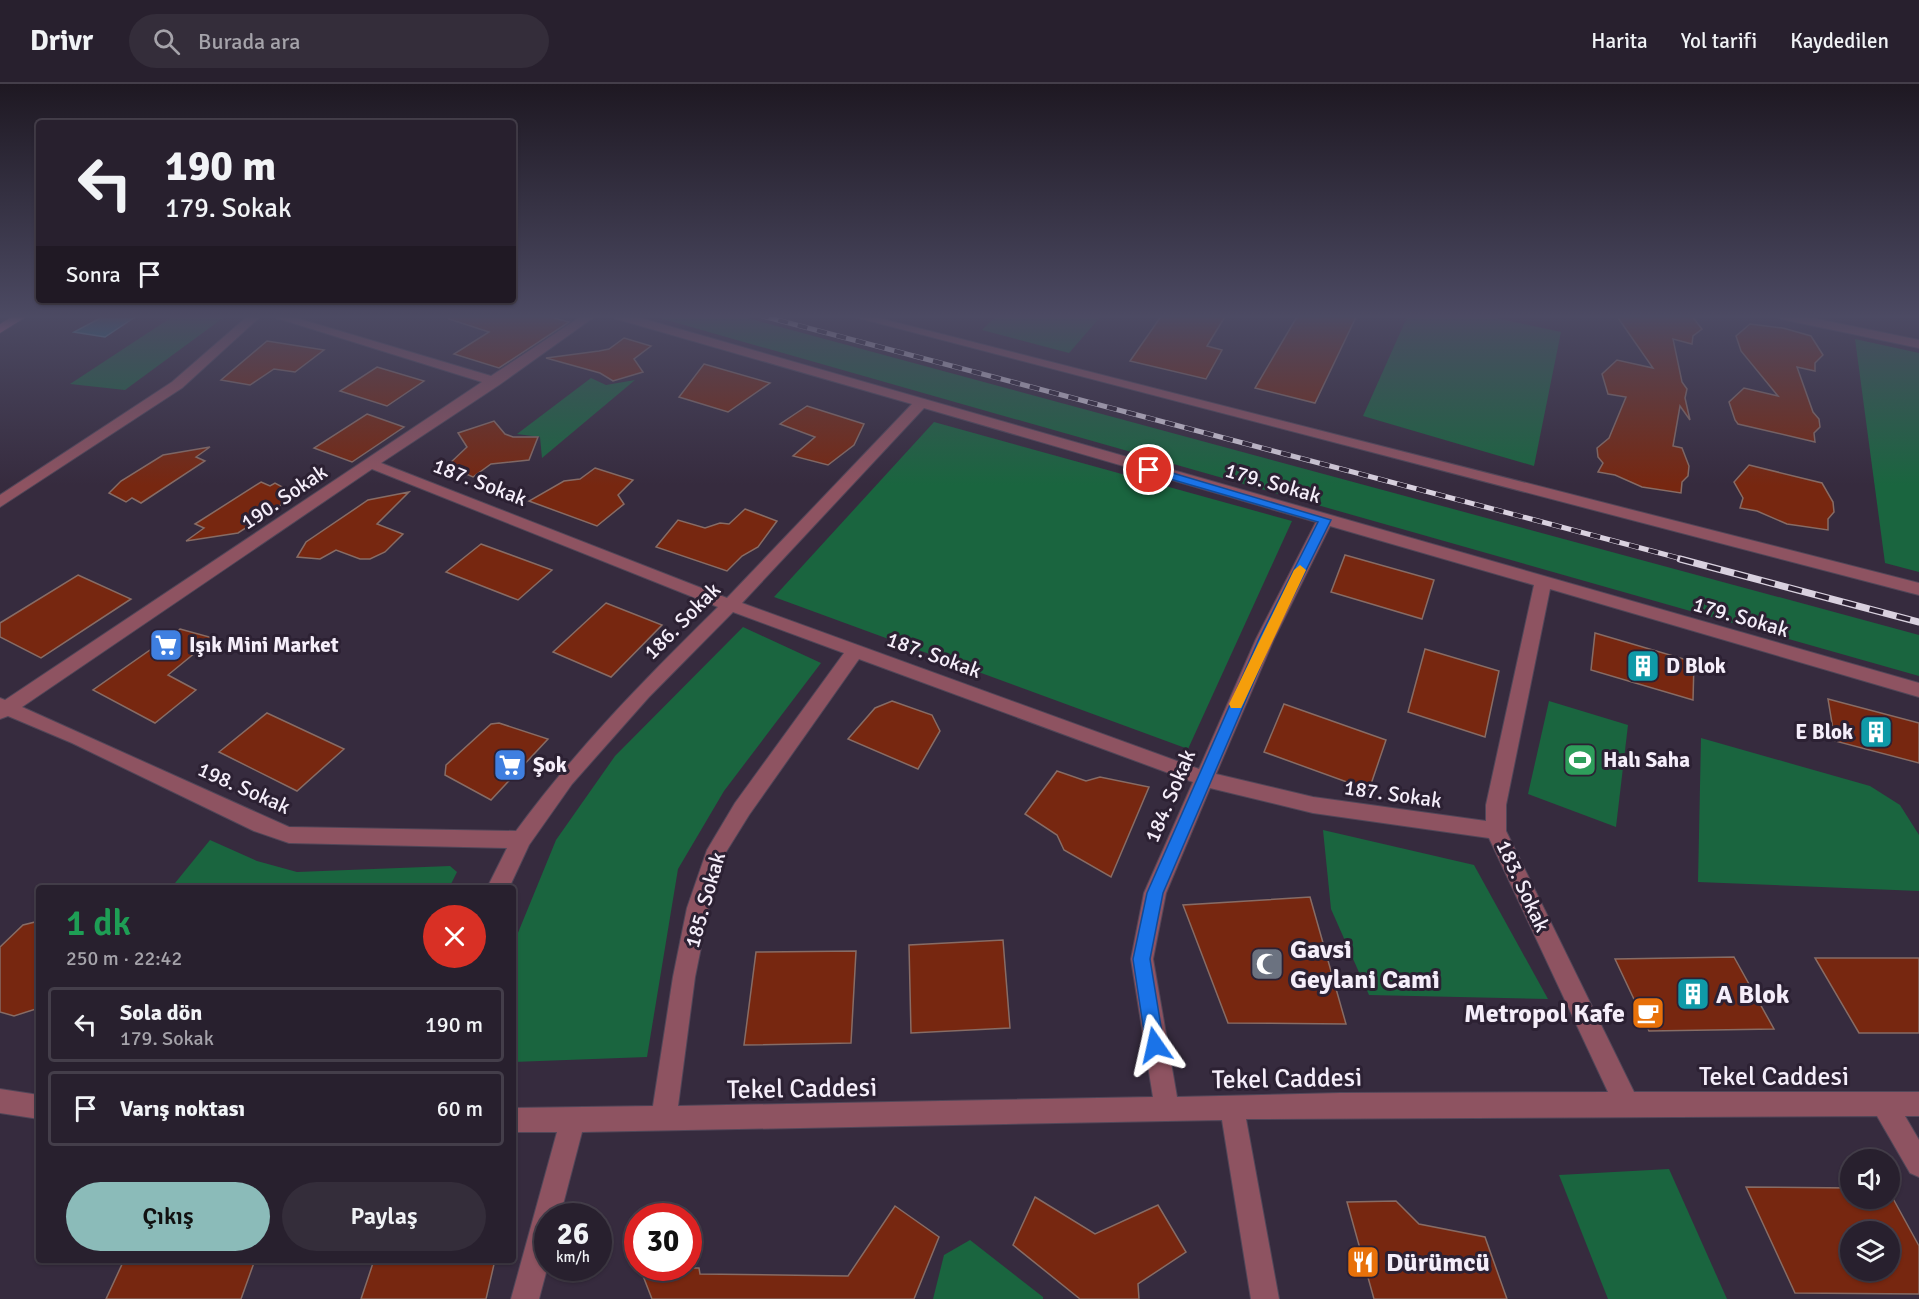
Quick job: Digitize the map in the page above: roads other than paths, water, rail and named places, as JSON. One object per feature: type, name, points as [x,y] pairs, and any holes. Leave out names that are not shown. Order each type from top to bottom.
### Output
[{"type":"street","points":[[0,502],[177,385],[192,372]]},
{"type":"street","points":[[466,372],[494,382]]},
{"type":"street","name":"190. Sokak","points":[[2,708],[509,372]]},
{"type":"street","name":"179. Sokak","points":[[810,372],[1919,690]]},
{"type":"street","points":[[1074,372],[1919,589]]},
{"type":"street","name":"186. Sokak","points":[[499,885],[521,840],[565,779],[643,692],[730,605],[920,404]]},
{"type":"street","name":"187. Sokak","points":[[372,464],[730,605],[1203,778],[1313,805],[1496,831]]},
{"type":"street","name":"184. Sokak","points":[[1167,1109],[1142,959],[1155,893],[1265,639],[1325,520]]},
{"type":"street","name":"183. Sokak","points":[[1544,582],[1497,796],[1496,831],[1627,1105]]},
{"type":"street","name":"185. Sokak","points":[[664,1118],[684,977],[698,908],[717,850],[742,809],[855,651]]},
{"type":"street","name":"198. Sokak","points":[[2,708],[79,738],[261,825],[289,835],[521,840]]},
{"type":"street","points":[[0,1101],[36,1107]]},
{"type":"street","points":[[1884,1104],[1919,1164]]},
{"type":"street","name":"Tekel Caddesi","points":[[516,1120],[1232,1108],[1919,1104]]},
{"type":"street","points":[[1232,1108],[1265,1299]]},
{"type":"street","points":[[525,1299],[573,1119]]},
{"type":"railway","points":[[974,372],[1686,560]]},
{"type":"railway","points":[[1680,559],[1919,622]]},
{"type":"place","name":"Işık Mini Market","points":[[166,645]]},
{"type":"place","name":"D Blok","points":[[1643,666]]},
{"type":"place","name":"E Blok","points":[[1876,732]]},
{"type":"place","name":"Halı Saha","points":[[1580,760]]},
{"type":"place","name":"Şok","points":[[510,765]]},
{"type":"place","name":"Gavsi Geylani Cami","points":[[1267,964]]},
{"type":"place","name":"A Blok","points":[[1693,994]]},
{"type":"place","name":"Metropol Kafe","points":[[1648,1013]]},
{"type":"place","name":"Dürümcü","points":[[1363,1262]]}]
